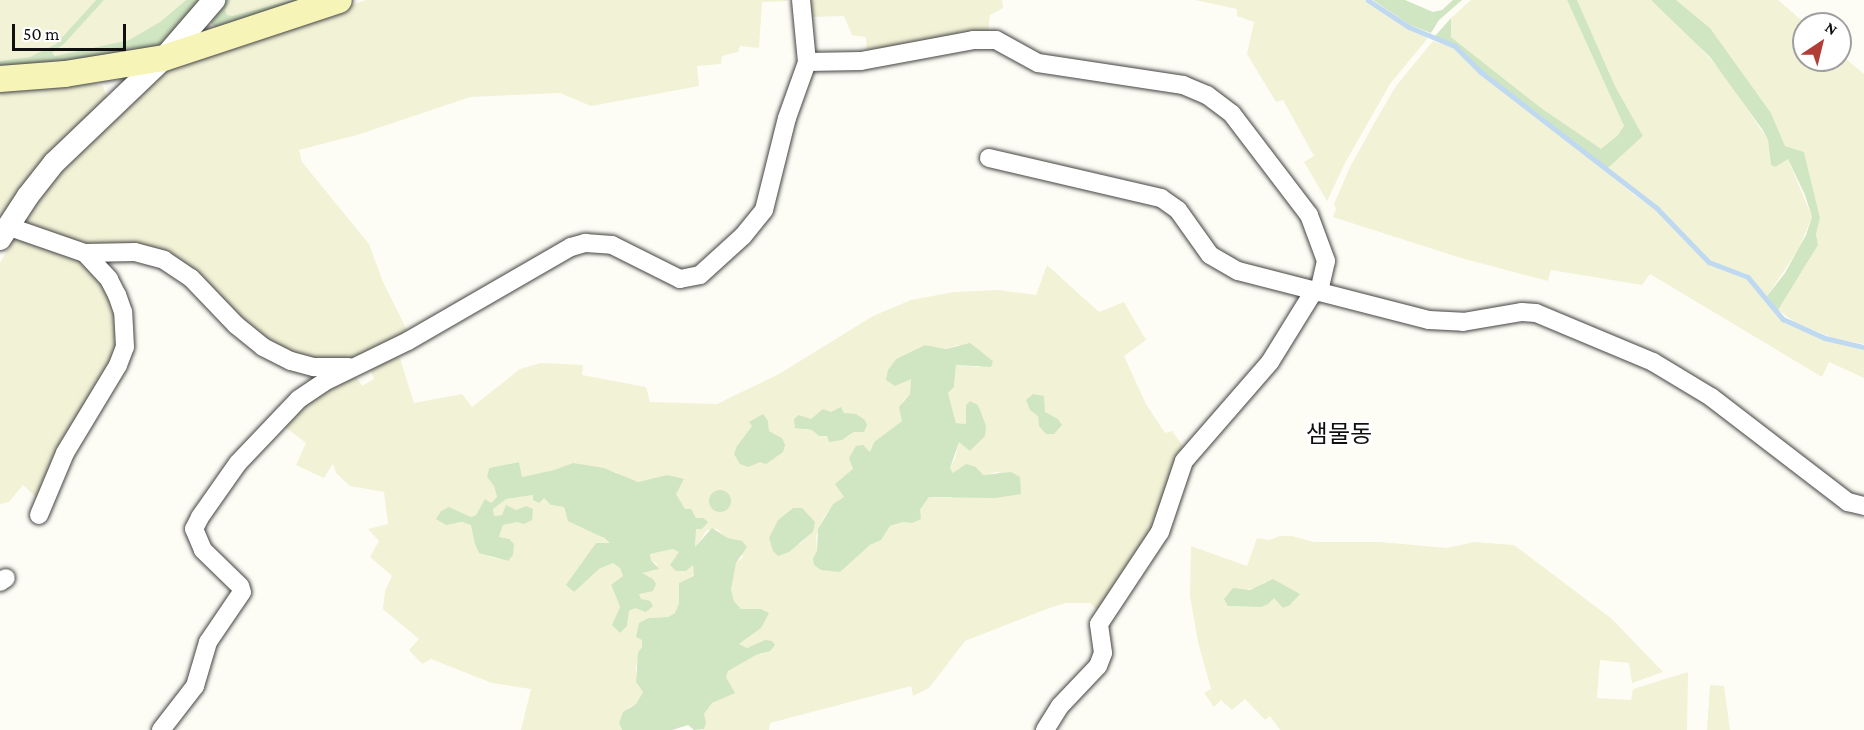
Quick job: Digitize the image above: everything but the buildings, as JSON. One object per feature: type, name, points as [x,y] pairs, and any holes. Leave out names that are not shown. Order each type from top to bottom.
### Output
[{"type":"main road","points":[[0,79],[65,74],[164,58],[339,0]]},
{"type":"street","points":[[213,0],[164,58],[67,149],[41,178],[4,233],[85,253],[135,252],[164,260],[191,278],[236,325],[263,347],[291,361],[314,367],[353,367]]},
{"type":"street","points":[[161,730],[195,686],[208,642],[242,592],[240,586],[203,550],[197,541],[194,529],[200,516],[238,463],[299,399],[324,382],[408,341],[571,247],[585,243],[612,245],[680,279],[700,275],[743,237],[764,210],[787,118],[807,62],[801,0]]},
{"type":"street","points":[[807,62],[861,60],[964,41],[996,40],[1038,63],[1183,85],[1207,95],[1232,114],[1309,215],[1326,261],[1316,291],[1270,362],[1184,461],[1160,532],[1100,624],[1103,653],[1098,666],[1060,706],[1045,730]]},
{"type":"street","points":[[989,158],[1161,198],[1178,210],[1210,255],[1223,265],[1429,320],[1464,322],[1522,312],[1536,313],[1653,362],[1711,398],[1848,502],[1864,506]]},
{"type":"street","points":[[39,515],[65,453],[118,365],[125,348],[123,312],[117,295],[109,279],[85,253]]},
{"type":"green space","points":[[0,0],[96,0],[56,44],[45,51],[30,57],[0,61]]},
{"type":"green space","points":[[96,0],[104,0],[64,44],[52,53],[55,56],[129,40],[160,22],[186,0],[204,0],[159,48],[0,72],[0,61],[30,57],[56,44]]},
{"type":"green space","points":[[104,0],[186,0],[160,22],[129,40],[55,56],[52,53],[64,44]]},
{"type":"green space","points":[[219,0],[231,0],[225,10],[227,15],[232,16],[292,0],[313,0],[217,29],[209,21]]},
{"type":"green space","points":[[231,0],[292,0],[232,16],[227,15],[225,10]]},
{"type":"green space","points":[[366,0],[788,1],[762,2],[759,48],[740,46],[738,52],[722,56],[721,64],[697,66],[699,86],[591,106],[560,93],[470,97],[357,135],[299,150],[302,162],[369,244],[383,282],[408,332],[368,352],[349,358],[298,357],[258,337],[192,272],[81,248],[25,226],[31,212],[63,169],[153,80],[191,58]]},
{"type":"green space","points":[[806,0],[1002,0],[1003,8],[990,15],[988,32],[867,53],[866,37],[852,35],[844,16],[810,17]]},
{"type":"green space","points":[[1195,0],[1364,0],[1409,29],[1428,38],[1390,84],[1345,163],[1327,201],[1304,162],[1314,156],[1283,100],[1276,102],[1247,54],[1254,22],[1237,16],[1237,9]]},
{"type":"green space","points":[[1373,0],[1405,0],[1433,12],[1442,10],[1453,0],[1462,0],[1439,20],[1431,33],[1410,25]]},
{"type":"green space","points":[[1471,0],[1567,0],[1624,126],[1617,136],[1601,150],[1541,108],[1451,37],[1451,18]]},
{"type":"green space","points":[[1567,0],[1577,0],[1615,86],[1643,136],[1608,168],[1480,69],[1456,45],[1435,36],[1451,18],[1451,37],[1541,108],[1601,149],[1617,136],[1624,126]]},
{"type":"green space","points":[[1577,0],[1651,0],[1687,33],[1723,73],[1768,140],[1771,165],[1775,167],[1788,159],[1812,217],[1798,250],[1767,296],[1749,275],[1720,266],[1707,258],[1657,206],[1608,168],[1643,136],[1615,86]]},
{"type":"green space","points":[[1651,0],[1676,0],[1710,28],[1771,113],[1785,146],[1804,152],[1820,218],[1816,234],[1818,245],[1778,310],[1767,296],[1785,273],[1806,235],[1812,217],[1805,195],[1788,159],[1775,167],[1771,165],[1768,140],[1762,129],[1710,57]]},
{"type":"green space","points":[[1676,0],[1778,0],[1792,12],[1792,72],[1852,72],[1852,64],[1864,74],[1864,344],[1833,338],[1796,323],[1778,310],[1818,245],[1816,234],[1820,218],[1804,152],[1785,146],[1771,113],[1710,28]]},
{"type":"green space","points":[[1433,41],[1452,47],[1471,65],[1569,140],[1633,194],[1658,211],[1708,264],[1752,282],[1783,322],[1820,338],[1864,350],[1864,378],[1829,362],[1822,377],[1650,274],[1642,285],[1551,270],[1548,281],[1461,258],[1333,217],[1336,209],[1334,204],[1350,167],[1376,120],[1396,86]]},
{"type":"green space","points":[[87,83],[103,86],[107,98],[57,145],[0,220],[0,91]]},
{"type":"green space","points":[[15,236],[76,255],[91,265],[117,306],[120,342],[39,500],[23,485],[9,502],[0,504],[0,263]]},
{"type":"green space","points":[[1047,265],[1099,312],[1124,302],[1146,340],[1124,356],[1146,404],[1165,433],[1172,431],[1186,450],[1165,512],[1102,615],[1090,603],[1065,603],[1047,609],[965,641],[929,688],[913,696],[911,686],[770,723],[769,730],[702,730],[704,714],[712,703],[723,696],[729,683],[726,677],[728,671],[756,655],[763,654],[765,640],[747,648],[739,644],[753,634],[761,609],[741,609],[734,601],[731,590],[736,563],[743,557],[734,539],[728,539],[717,529],[707,530],[695,548],[696,518],[685,509],[676,494],[678,489],[667,475],[638,482],[627,480],[616,472],[573,463],[522,477],[519,462],[489,468],[487,477],[494,486],[497,497],[491,503],[481,506],[476,515],[471,517],[449,507],[456,524],[462,522],[472,525],[475,544],[490,557],[508,561],[499,538],[503,525],[517,522],[526,506],[516,510],[506,506],[502,515],[494,516],[493,509],[506,499],[533,495],[547,499],[551,505],[564,507],[565,513],[610,543],[596,543],[587,559],[581,563],[574,591],[599,569],[613,563],[620,568],[623,576],[611,586],[620,607],[616,617],[620,633],[627,626],[629,611],[635,608],[640,599],[639,594],[646,577],[641,573],[646,570],[654,571],[657,564],[651,560],[650,554],[673,549],[680,552],[693,565],[695,576],[679,583],[679,603],[675,613],[668,617],[649,618],[636,667],[636,682],[643,692],[636,704],[629,707],[619,723],[622,730],[521,730],[531,689],[492,683],[431,659],[422,664],[409,650],[419,639],[383,609],[385,591],[392,576],[370,557],[379,541],[368,529],[388,524],[384,492],[350,486],[336,473],[333,464],[324,478],[296,465],[306,443],[281,424],[306,399],[353,372],[362,386],[374,379],[369,365],[398,352],[414,403],[462,394],[472,407],[520,369],[541,363],[583,365],[582,375],[646,387],[650,402],[717,404],[779,374],[873,316],[911,300],[954,292],[998,290],[1036,295]],"holes":[[[925,345],[946,349],[958,345],[993,360],[979,367],[956,365],[954,387],[948,393],[956,423],[966,424],[966,405],[970,401],[978,405],[985,435],[970,451],[959,441],[950,468],[953,473],[976,467],[983,475],[1002,471],[950,498],[929,497],[912,523],[903,522],[890,526],[881,540],[870,545],[840,572],[825,569],[813,558],[817,551],[816,536],[823,519],[833,504],[844,497],[854,469],[870,452],[874,442],[902,421],[903,401],[910,394],[911,379],[888,370],[896,359]],[[831,412],[850,415],[864,432],[854,432],[848,437],[819,436],[812,430],[805,430],[799,415],[811,420]],[[768,421],[769,431],[782,438],[737,446],[752,426]],[[793,508],[813,532],[800,544],[769,538],[778,520]]]},
{"type":"green space","points":[[970,343],[993,361],[991,367],[956,365],[954,387],[948,393],[956,423],[966,424],[966,405],[970,401],[978,405],[986,426],[985,436],[970,451],[959,442],[950,468],[953,473],[966,464],[976,467],[983,475],[1011,472],[1020,477],[1021,494],[995,498],[929,497],[920,510],[921,519],[912,523],[903,522],[890,526],[881,540],[870,545],[840,572],[821,570],[814,565],[813,558],[817,551],[818,529],[833,504],[844,497],[835,484],[853,469],[849,458],[856,446],[863,445],[870,452],[874,442],[902,421],[899,407],[910,394],[911,379],[895,386],[886,380],[888,370],[896,359],[925,345],[946,349]]},
{"type":"green space","points":[[1033,394],[1044,396],[1045,412],[1058,419],[1062,425],[1054,434],[1046,434],[1039,426],[1038,416],[1030,410],[1026,400]]},
{"type":"green space","points":[[841,407],[844,413],[856,414],[865,420],[867,425],[864,432],[854,432],[842,440],[829,442],[827,436],[819,436],[812,430],[795,428],[794,419],[799,415],[811,419],[823,409],[831,412]]},
{"type":"green space","points":[[763,414],[768,421],[769,431],[782,438],[785,445],[783,452],[766,464],[760,462],[748,467],[740,464],[734,454],[737,446],[752,426],[749,422]]},
{"type":"green space","points":[[519,462],[522,477],[573,463],[604,468],[638,482],[667,475],[684,479],[676,494],[685,509],[691,509],[696,518],[703,518],[708,522],[702,529],[696,529],[695,547],[712,528],[728,538],[742,541],[747,547],[736,563],[731,590],[734,601],[741,609],[761,609],[769,613],[761,628],[739,644],[747,648],[765,640],[772,641],[775,645],[770,651],[756,655],[728,671],[726,677],[735,693],[712,703],[704,714],[706,722],[704,729],[694,730],[688,725],[672,730],[622,730],[619,723],[623,712],[636,704],[643,692],[636,682],[638,653],[642,647],[642,640],[636,637],[639,623],[649,618],[668,617],[675,613],[679,603],[679,583],[694,576],[693,565],[686,571],[676,571],[670,565],[679,552],[673,549],[650,554],[651,560],[659,569],[642,573],[653,579],[656,584],[653,591],[639,594],[641,599],[650,601],[653,606],[646,612],[635,608],[629,611],[627,626],[620,633],[612,625],[620,607],[611,585],[623,576],[620,568],[613,563],[599,569],[574,592],[566,585],[596,543],[610,543],[568,521],[564,507],[551,505],[544,498],[539,503],[533,500],[533,495],[506,499],[493,509],[494,516],[502,515],[506,505],[516,510],[526,506],[533,509],[532,520],[524,524],[517,522],[503,525],[499,537],[509,539],[514,544],[513,555],[508,561],[479,553],[471,525],[462,522],[446,525],[436,519],[441,511],[449,507],[471,517],[476,515],[485,499],[491,503],[497,497],[494,486],[487,477],[489,468]]},
{"type":"green space","points":[[720,490],[728,493],[731,501],[728,509],[720,512],[712,509],[709,501],[712,493]]},
{"type":"green space","points":[[793,508],[802,508],[815,522],[813,532],[789,552],[778,556],[773,551],[769,538],[778,520]]},
{"type":"green space","points":[[1280,536],[1292,536],[1314,542],[1380,542],[1447,548],[1474,542],[1514,545],[1612,619],[1663,672],[1632,683],[1629,663],[1600,660],[1597,698],[1631,700],[1633,689],[1688,672],[1687,730],[1280,730],[1270,716],[1265,720],[1245,699],[1232,710],[1221,700],[1214,707],[1204,693],[1211,689],[1198,642],[1190,596],[1191,546],[1247,566],[1257,538],[1269,540]],"holes":[[[1265,582],[1294,602],[1283,608],[1275,597],[1261,607],[1228,606],[1241,590],[1258,588]]]},
{"type":"green space","points":[[1273,579],[1300,594],[1290,605],[1283,608],[1274,598],[1261,607],[1228,606],[1224,599],[1233,588],[1250,590]]},
{"type":"green space","points":[[1710,685],[1724,686],[1730,730],[1707,730]]},
{"type":"waterway","points":[[1368,0],[1409,27],[1455,46],[1481,72],[1657,208],[1709,262],[1748,277],[1783,319],[1825,338],[1864,347]]},
{"type":"district","name":"샘물동","points":[[1339,434]]}]
